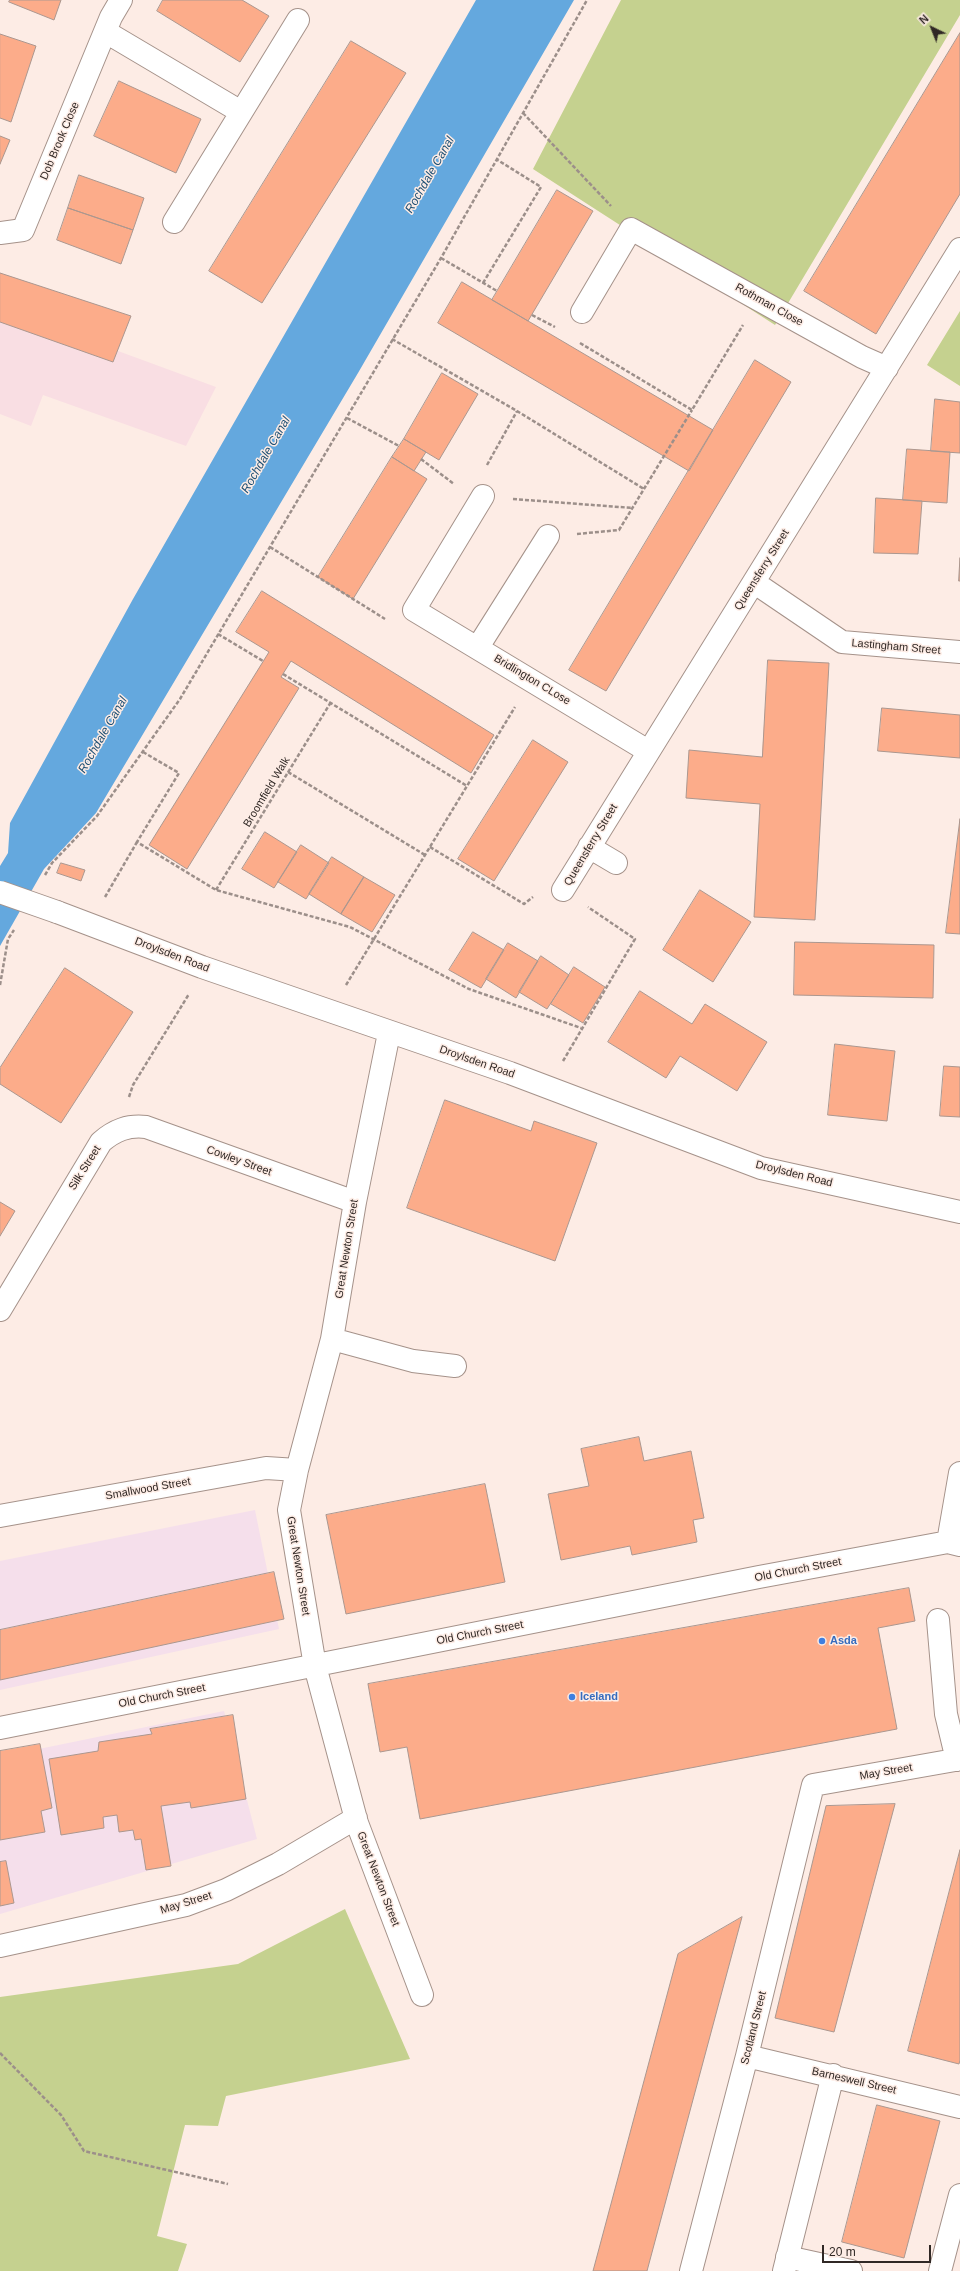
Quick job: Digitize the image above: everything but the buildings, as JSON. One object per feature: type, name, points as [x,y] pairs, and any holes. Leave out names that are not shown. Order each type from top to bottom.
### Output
[{"type":"street","name":"Dob Brook Close","points":[[0,234],[23,230],[106,32],[121,0]]},
{"type":"street","points":[[174,222],[298,20]]},
{"type":"street","points":[[106,32],[241,112]]},
{"type":"street","points":[[582,312],[630,229]]},
{"type":"street","name":"Rothman Close","points":[[630,229],[862,357],[887,368]]},
{"type":"street","name":"Queensferry Street","points":[[563,890],[648,751],[755,583],[960,249]]},
{"type":"street","name":"Bridlington CLose","points":[[483,496],[414,610],[533,680],[648,751]]},
{"type":"street","points":[[478,647],[548,536]]},
{"type":"street","name":"Lastingham Street","points":[[755,583],[842,642],[960,652]]},
{"type":"street","points":[[589,847],[616,863]]},
{"type":"street","name":"Droylsden Road","points":[[0,892],[89,923],[202,967],[331,1011],[389,1033],[510,1073],[761,1168],[960,1212]]},
{"type":"street","name":"Great Newton Street","points":[[389,1033],[355,1202],[332,1338],[297,1470],[289,1510],[315,1666],[356,1818],[422,1995]]},
{"type":"street","name":"Cowley Street","points":[[123,1128],[135,1126],[146,1127],[355,1202]]},
{"type":"street","name":"Silk Street","points":[[0,1310],[101,1142],[111,1134],[123,1128]]},
{"type":"street","points":[[332,1338],[413,1361],[455,1366]]},
{"type":"street","name":"Smallwood Street","points":[[0,1516],[266,1468],[297,1470]]},
{"type":"street","points":[[954,1543],[960,1473]]},
{"type":"street","name":"Old Church Street","points":[[0,1728],[759,1577],[954,1543]]},
{"type":"street","points":[[938,1620],[946,1714],[959,1760]]},
{"type":"street","name":"May Street","points":[[813,1785],[959,1760]]},
{"type":"street","name":"Scotland Street","points":[[690,2271],[747,2056],[813,1785]]},
{"type":"street","name":"May Street","points":[[0,1946],[186,1905],[226,1890],[278,1864],[356,1818]]},
{"type":"street","name":"Barneswell Street","points":[[747,2056],[833,2075],[960,2107]]},
{"type":"street","points":[[833,2075],[785,2264],[851,2271]]},
{"type":"street","points":[[940,2271],[960,2195]]},
{"type":"path","points":[[42,879],[52,863],[97,816],[180,699],[441,258],[587,0]]},
{"type":"path","points":[[523,113],[630,229]]},
{"type":"path","points":[[483,283],[541,187],[496,159]]},
{"type":"path","points":[[441,258],[497,291]]},
{"type":"path","points":[[548,536],[619,530],[758,299]]},
{"type":"path","points":[[532,315],[557,328]]},
{"type":"path","points":[[392,339],[516,411],[644,489]]},
{"type":"path","points":[[576,341],[692,410]]},
{"type":"path","points":[[347,418],[399,446]]},
{"type":"path","points":[[421,459],[470,496],[633,508]]},
{"type":"path","points":[[270,547],[386,620]]},
{"type":"path","points":[[218,634],[263,661]]},
{"type":"path","points":[[283,674],[467,786]]},
{"type":"path","points":[[331,1011],[533,680]]},
{"type":"path","name":"Broomfield Walk","points":[[216,890],[331,702]]},
{"type":"path","points":[[89,923],[179,773],[143,752]]},
{"type":"path","points":[[288,772],[425,855]]},
{"type":"path","points":[[137,842],[216,890],[350,927],[469,989],[581,1028]]},
{"type":"path","points":[[430,847],[524,904],[535,895]]},
{"type":"path","points":[[562,1066],[564,1056],[635,939],[563,890]]},
{"type":"path","points":[[0,985],[8,940],[16,927]]},
{"type":"path","points":[[123,1128],[126,1106],[133,1085],[192,988],[202,967]]},
{"type":"path","points":[[0,2054],[61,2115],[84,2151],[228,2184]]},
{"type":"shaded area","points":[[0,273],[131,316],[118,351],[216,387],[186,446],[43,395],[31,426],[0,414]]},
{"type":"shaded area","points":[[255,1510],[279,1629],[0,1690],[0,1561]]},
{"type":"shaded area","points":[[224,1711],[257,1839],[0,1914],[0,1757]]},
{"type":"green space","points":[[621,0],[960,0],[960,15],[775,325],[533,169]]},
{"type":"green space","points":[[960,311],[960,386],[927,365]]},
{"type":"green space","points":[[345,1909],[410,2059],[226,2096],[218,2126],[185,2125],[157,2236],[187,2244],[178,2271],[0,2271],[0,1997],[238,1964]]},
{"type":"water","name":"Rochdale Canal","points":[[476,0],[574,0],[358,373],[96,813],[44,869],[0,946],[0,866],[8,853],[10,823],[133,599]]},
{"type":"place","name":"Asda","points":[[822,1641]]},
{"type":"place","name":"Iceland","points":[[572,1697]]}]
